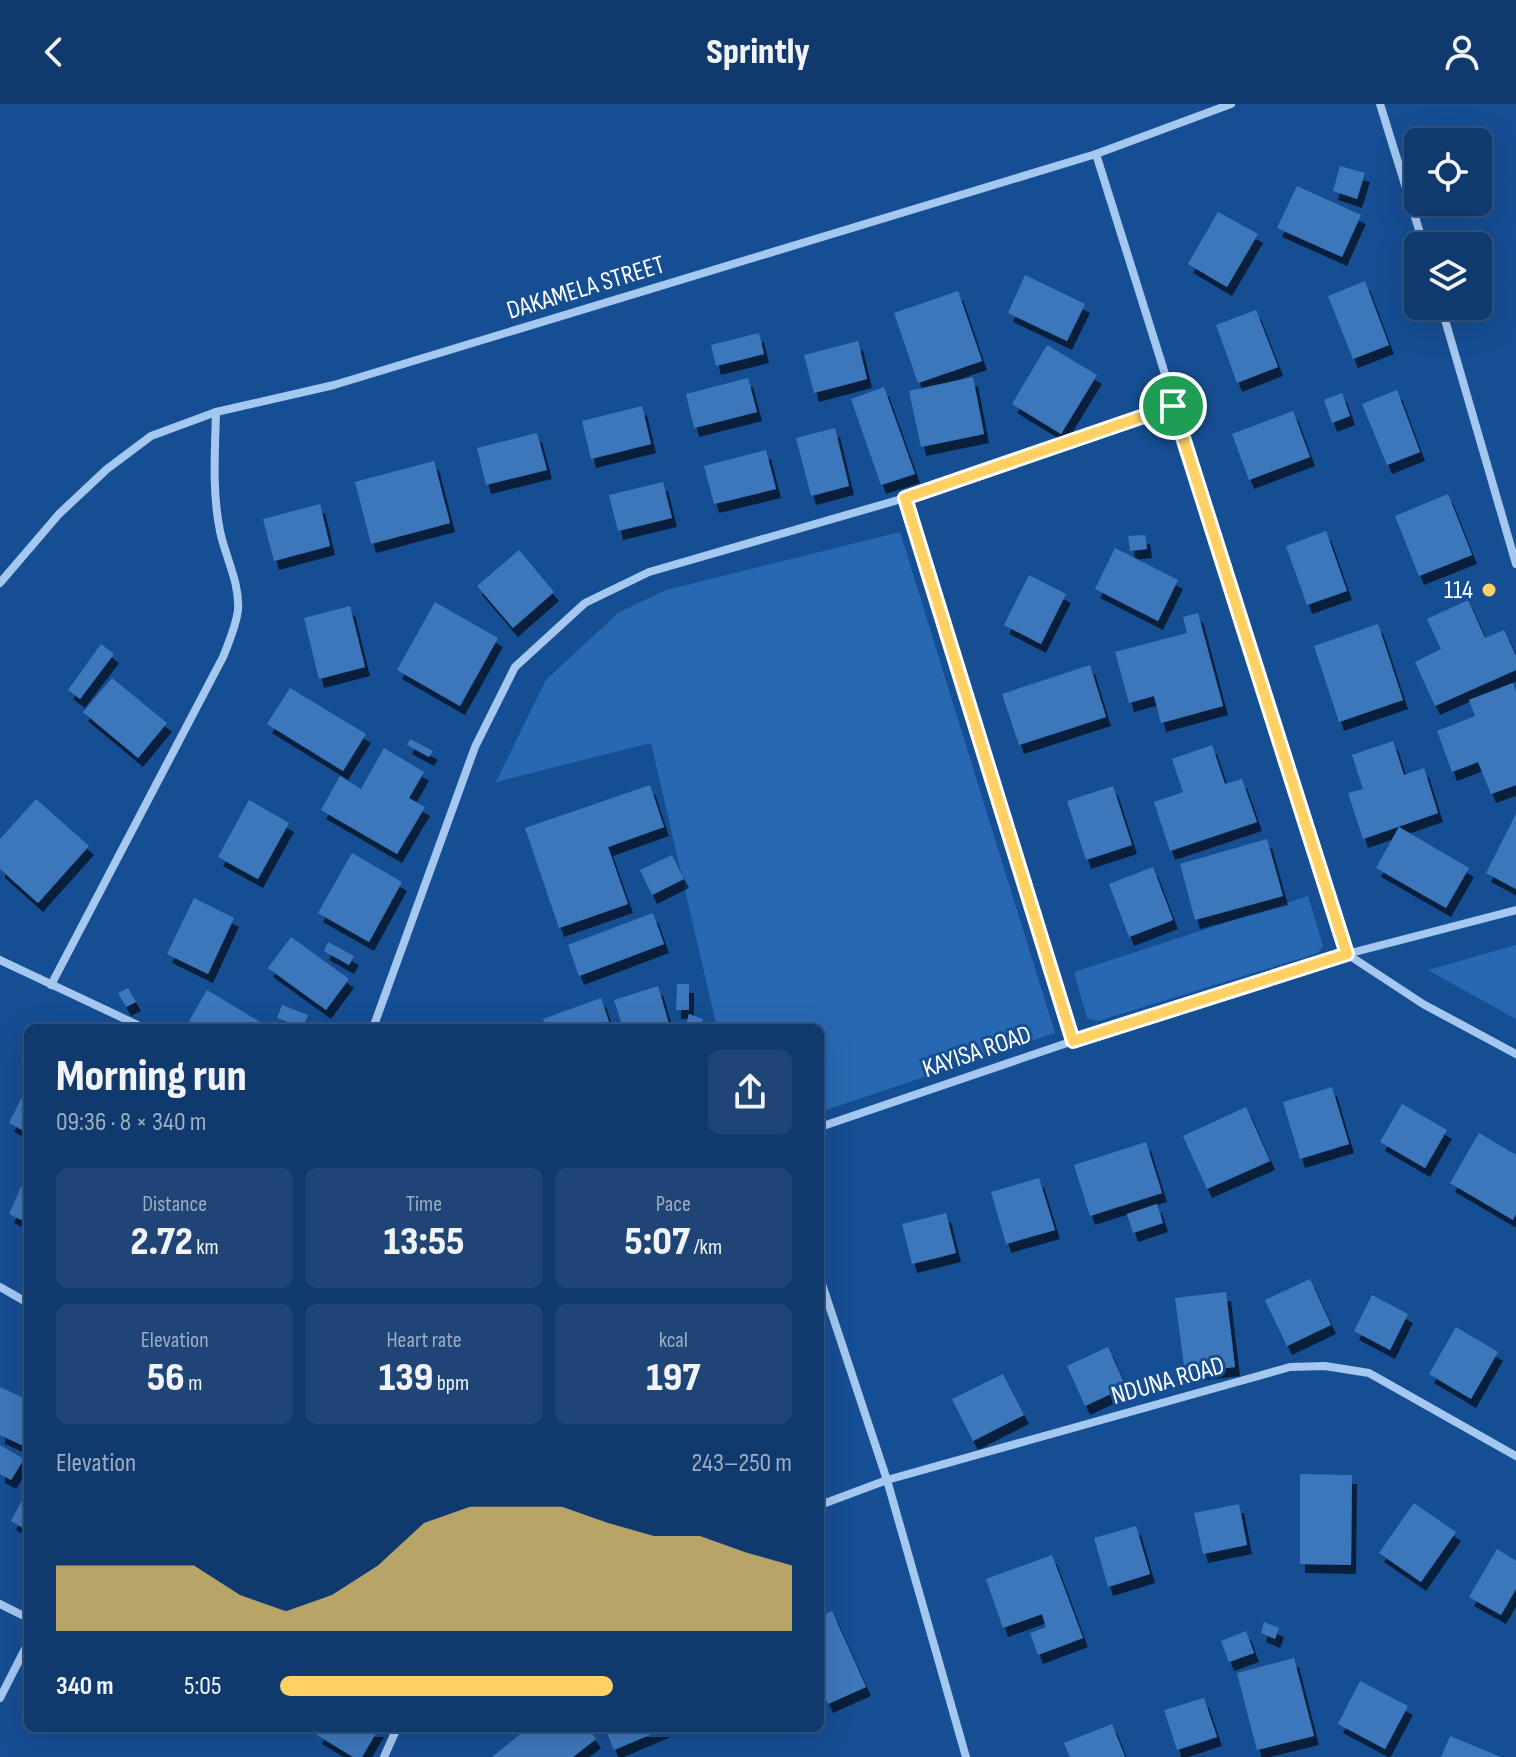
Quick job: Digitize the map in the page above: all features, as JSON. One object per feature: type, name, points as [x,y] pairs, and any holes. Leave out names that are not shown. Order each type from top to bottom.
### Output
[{"type":"street","name":"DAKAMELA STREET","points":[[0,583],[59,514],[107,469],[151,436],[216,412],[334,385],[1096,154],[1231,104]]},
{"type":"street","points":[[1380,104],[1420,232]]},
{"type":"street","points":[[1096,154],[1347,954],[1423,1004],[1516,1054]]},
{"type":"street","points":[[1445,320],[1516,564]]},
{"type":"street","points":[[374,1024],[475,747],[515,667],[585,603],[649,572],[905,498],[1173,406]]},
{"type":"street","points":[[51,985],[223,657],[235,627],[238,607],[220,530],[214,484],[216,412]]},
{"type":"street","points":[[905,498],[1073,1041]]},
{"type":"street","name":"KAYISA ROAD","points":[[824,1126],[1073,1041],[1347,954],[1516,910]]},
{"type":"street","points":[[0,960],[135,1024]]},
{"type":"street","points":[[0,1287],[24,1301]]},
{"type":"street","points":[[824,1290],[887,1480],[966,1757]]},
{"type":"street","name":"NDUNA ROAD","points":[[824,1504],[887,1480],[1290,1367],[1325,1366],[1369,1373],[1516,1456]]},
{"type":"street","points":[[0,1604],[24,1616]]},
{"type":"street","points":[[0,1698],[24,1651]]},
{"type":"street","points":[[384,1757],[395,1732]]},
{"type":"shaded area","points":[[900,532],[1055,1033],[824,1111],[824,1024],[716,1024],[651,743],[496,782],[546,680],[618,613],[666,590]]},
{"type":"shaded area","points":[[1308,896],[1323,946],[1318,953],[1098,1021],[1087,1018],[1074,972]]},
{"type":"shaded area","points":[[1516,945],[1516,1019],[1428,970]]},
{"type":"building","points":[[1340,166],[1365,173],[1357,199],[1333,191]]},
{"type":"building","points":[[1297,186],[1361,215],[1342,257],[1277,228]]},
{"type":"building","points":[[1218,212],[1258,234],[1227,287],[1188,264]]},
{"type":"building","points":[[1025,275],[1085,304],[1067,341],[1008,313]]},
{"type":"building","points":[[1365,281],[1389,345],[1353,359],[1328,296]]},
{"type":"building","points":[[958,291],[982,361],[918,383],[894,313]]},
{"type":"building","points":[[1256,310],[1278,367],[1237,383],[1216,325]]},
{"type":"building","points":[[759,333],[764,354],[716,366],[711,345]]},
{"type":"building","points":[[858,341],[867,379],[814,393],[804,355]]},
{"type":"building","points":[[1047,345],[1097,375],[1061,434],[1012,404]]},
{"type":"building","points":[[973,377],[984,434],[921,447],[909,391]]},
{"type":"building","points":[[748,378],[757,412],[694,428],[686,394]]},
{"type":"building","points":[[884,387],[915,474],[881,485],[851,399]]},
{"type":"building","points":[[1397,390],[1420,452],[1387,465],[1362,404]]},
{"type":"building","points":[[1342,393],[1350,416],[1332,423],[1324,400]]},
{"type":"building","points":[[642,406],[651,444],[591,459],[582,421]]},
{"type":"building","points":[[1293,411],[1310,457],[1249,480],[1232,434]]},
{"type":"building","points":[[835,428],[849,486],[811,496],[796,438]]},
{"type":"building","points":[[537,433],[547,470],[486,485],[477,448]]},
{"type":"building","points":[[766,450],[776,489],[714,504],[704,466]]},
{"type":"building","points":[[434,461],[450,523],[371,544],[355,482]]},
{"type":"building","points":[[663,482],[672,518],[618,531],[609,495]]},
{"type":"building","points":[[1448,494],[1472,555],[1419,576],[1395,516]]},
{"type":"building","points":[[320,504],[330,546],[274,561],[263,519]]},
{"type":"building","points":[[1326,531],[1347,591],[1307,605],[1286,546]]},
{"type":"building","points":[[1145,535],[1147,549],[1130,551],[1128,536]]},
{"type":"building","points":[[1115,548],[1178,580],[1158,621],[1095,589]]},
{"type":"building","points":[[519,550],[554,592],[513,628],[477,586]]},
{"type":"building","points":[[1029,575],[1066,594],[1041,644],[1004,625]]},
{"type":"building","points":[[1468,600],[1485,638],[1504,630],[1516,656],[1516,670],[1435,706],[1415,662],[1441,649],[1427,619]]},
{"type":"building","points":[[435,602],[498,638],[460,706],[397,670]]},
{"type":"building","points":[[350,606],[365,667],[319,679],[304,618]]},
{"type":"building","points":[[1198,613],[1223,706],[1161,723],[1154,696],[1129,703],[1115,652],[1187,633],[1183,617]]},
{"type":"building","points":[[1378,624],[1403,700],[1339,722],[1314,646]]},
{"type":"building","points":[[101,644],[114,654],[80,699],[68,690]]},
{"type":"building","points":[[1090,665],[1106,717],[1019,745],[1002,694]]},
{"type":"building","points":[[112,678],[167,723],[138,758],[83,712]]},
{"type":"building","points":[[1513,683],[1516,692],[1516,785],[1491,794],[1478,762],[1452,772],[1437,731],[1475,716],[1469,700]]},
{"type":"building","points":[[290,688],[366,734],[343,771],[267,724]]},
{"type":"building","points":[[410,739],[433,751],[429,757],[407,745]]},
{"type":"building","points":[[1393,741],[1404,775],[1424,768],[1438,813],[1363,839],[1348,793],[1363,789],[1352,755]]},
{"type":"building","points":[[1212,745],[1225,784],[1242,779],[1257,822],[1170,851],[1154,802],[1183,792],[1172,759]]},
{"type":"building","points":[[384,748],[424,772],[409,798],[425,807],[397,854],[321,810],[340,776],[361,789]]},
{"type":"building","points":[[650,785],[664,827],[608,847],[628,904],[559,928],[525,828]]},
{"type":"building","points":[[1113,786],[1132,845],[1086,860],[1067,801]]},
{"type":"building","points":[[36,799],[89,846],[38,903],[0,869],[0,839]]},
{"type":"building","points":[[249,800],[289,823],[258,879],[218,857]]},
{"type":"building","points":[[1516,814],[1516,889],[1486,873]]},
{"type":"building","points":[[1399,827],[1469,868],[1446,908],[1376,868]]},
{"type":"building","points":[[1267,839],[1283,896],[1195,920],[1180,864]]},
{"type":"building","points":[[352,853],[402,882],[369,942],[318,913]]},
{"type":"building","points":[[672,855],[684,879],[652,895],[640,870]]},
{"type":"building","points":[[1153,867],[1173,920],[1129,937],[1109,884]]},
{"type":"building","points":[[194,898],[234,918],[208,974],[167,954]]},
{"type":"building","points":[[653,913],[664,944],[579,976],[568,945]]},
{"type":"building","points":[[291,937],[349,979],[326,1010],[268,968]]},
{"type":"building","points":[[328,942],[354,956],[349,965],[324,951]]},
{"type":"building","points":[[677,984],[689,984],[689,1010],[676,1010]]},
{"type":"building","points":[[658,986],[669,1024],[622,1024],[614,1000]]},
{"type":"building","points":[[128,988],[136,1002],[126,1007],[118,993]]},
{"type":"building","points":[[207,990],[263,1024],[187,1024]]},
{"type":"building","points":[[601,998],[610,1024],[545,1024],[543,1019]]},
{"type":"building","points":[[282,1005],[308,1015],[305,1024],[293,1024],[277,1018]]},
{"type":"building","points":[[689,1014],[703,1019],[701,1024],[686,1024]]},
{"type":"building","points":[[1332,1087],[1349,1144],[1300,1159],[1283,1102]]},
{"type":"building","points":[[24,1093],[24,1131],[9,1123]]},
{"type":"building","points":[[1402,1104],[1447,1130],[1425,1168],[1380,1142]]},
{"type":"building","points":[[1246,1107],[1270,1161],[1207,1189],[1183,1136]]},
{"type":"building","points":[[1479,1133],[1516,1155],[1516,1214],[1513,1220],[1450,1183]]},
{"type":"building","points":[[1146,1142],[1162,1193],[1090,1216],[1074,1165]]},
{"type":"building","points":[[1039,1178],[1055,1230],[1006,1244],[991,1192]]},
{"type":"building","points":[[22,1185],[24,1221],[9,1214]]},
{"type":"building","points":[[1157,1204],[1163,1223],[1133,1233],[1127,1214]]},
{"type":"building","points":[[946,1213],[956,1253],[912,1264],[902,1224]]},
{"type":"building","points":[[1310,1279],[1331,1325],[1287,1346],[1265,1300]]},
{"type":"building","points":[[1226,1292],[1235,1367],[1185,1373],[1175,1298]]},
{"type":"building","points":[[1372,1295],[1408,1314],[1390,1350],[1354,1331]]},
{"type":"building","points":[[1456,1327],[1498,1352],[1471,1399],[1429,1374]]},
{"type":"building","points":[[1108,1347],[1126,1387],[1085,1406],[1067,1366]]},
{"type":"building","points":[[1003,1374],[1024,1415],[973,1441],[952,1399]]},
{"type":"building","points":[[0,1387],[24,1398],[24,1446],[0,1435]]},
{"type":"building","points":[[0,1445],[24,1459],[11,1480],[0,1474]]},
{"type":"building","points":[[1300,1474],[1352,1475],[1351,1565],[1300,1564]]},
{"type":"building","points":[[24,1497],[24,1529],[11,1521]]},
{"type":"building","points":[[1414,1503],[1456,1532],[1421,1582],[1379,1553]]},
{"type":"building","points":[[1239,1504],[1247,1545],[1203,1554],[1194,1513]]},
{"type":"building","points":[[1136,1526],[1150,1574],[1108,1587],[1094,1538]]},
{"type":"building","points":[[1497,1549],[1516,1561],[1516,1589],[1501,1615],[1469,1597]]},
{"type":"building","points":[[1052,1555],[1083,1638],[1038,1655],[1030,1633],[1046,1627],[1042,1614],[1003,1628],[986,1579]]},
{"type":"building","points":[[832,1611],[866,1687],[828,1704],[824,1695],[824,1615]]},
{"type":"building","points":[[1264,1622],[1279,1628],[1275,1639],[1261,1633]]},
{"type":"building","points":[[1246,1631],[1254,1653],[1229,1662],[1221,1641]]},
{"type":"building","points":[[1294,1658],[1314,1736],[1257,1750],[1237,1673]]},
{"type":"building","points":[[1360,1681],[1408,1706],[1385,1749],[1338,1724]]},
{"type":"building","points":[[1204,1698],[1217,1737],[1177,1750],[1164,1710]]},
{"type":"building","points":[[1112,1724],[1125,1757],[1070,1757],[1064,1743]]},
{"type":"building","points":[[319,1732],[377,1732],[362,1757],[353,1757],[317,1735]]},
{"type":"building","points":[[523,1732],[591,1732],[596,1739],[573,1757],[492,1757]]},
{"type":"building","points":[[607,1732],[657,1732],[614,1750]]},
{"type":"building","points":[[1450,1736],[1501,1757],[1441,1757]]},
{"type":"place","name":"114","points":[[1489,590]]},
{"type":"route","points":[[1173,406],[1347,954],[1073,1041],[905,498],[1173,406]]}]
